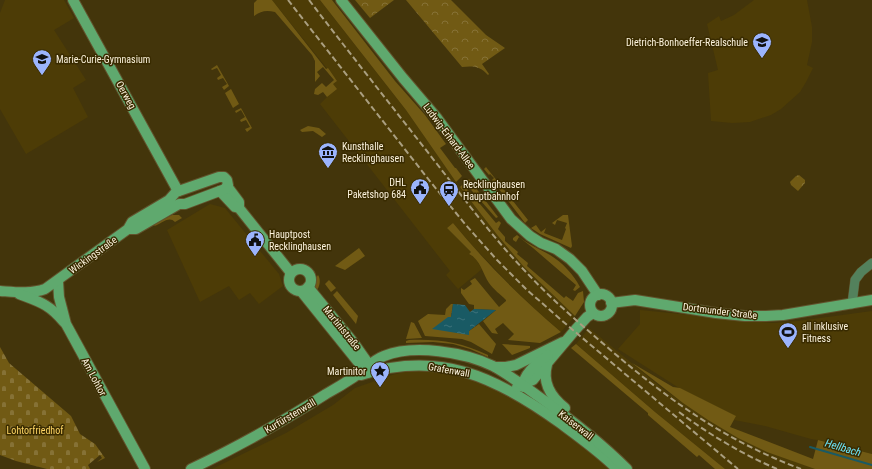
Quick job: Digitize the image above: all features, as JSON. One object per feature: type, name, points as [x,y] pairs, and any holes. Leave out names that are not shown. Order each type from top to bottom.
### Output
[{"type":"main road","name":"Oerweg","points":[[73,0],[177,197]]},
{"type":"main road","name":"Ludwig-Erhard-Allee","points":[[341,0],[437,118],[511,219],[530,236],[541,243],[556,249],[570,259],[582,271],[598,295]]},
{"type":"main road","name":"Wickingstraße","points":[[15,292],[39,291],[58,281],[128,229],[136,229],[177,197],[221,176],[227,180],[224,189]]},
{"type":"main road","points":[[177,197],[185,204],[224,189]]},
{"type":"main road","name":"Martinistraße","points":[[224,189],[239,202],[239,208],[291,273]]},
{"type":"main road","name":"Martinistraße","points":[[299,269],[308,273],[310,276],[310,281],[304,289],[296,290],[290,286],[289,279],[291,273],[299,269]]},
{"type":"main road","name":"Am Lohtor","points":[[58,281],[58,297],[66,324],[145,469]]},
{"type":"main road","name":"Martinistraße","points":[[304,289],[353,342],[368,370]]},
{"type":"main road","points":[[0,291],[15,292],[46,304],[55,311],[66,324]]},
{"type":"main road","points":[[598,295],[606,296],[612,303],[611,310],[606,315],[598,315],[593,313],[591,303],[593,298],[598,295]]},
{"type":"main road","name":"Dortmunder Straße","points":[[612,303],[635,300],[745,316],[766,316],[783,315],[872,300]]},
{"type":"main road","points":[[507,389],[513,389],[533,380],[568,338],[587,317],[593,313]]},
{"type":"main road","points":[[493,366],[506,367],[516,365],[568,338]]},
{"type":"main road","points":[[521,396],[522,385],[532,368],[568,338]]},
{"type":"main road","name":"Grafenwall","points":[[383,356],[403,352],[433,350],[454,353],[493,366],[522,385]]},
{"type":"main road","name":"Kurfürstenwall","points":[[191,469],[230,451],[275,426],[353,377],[368,370],[383,356]]},
{"type":"main road","points":[[548,363],[545,374],[548,388],[554,398],[571,413],[582,430]]},
{"type":"main road","name":"Grafenwall","points":[[368,370],[402,365],[435,365],[466,371],[487,379],[521,396]]},
{"type":"main road","name":"Kaiserwall","points":[[522,385],[582,430],[627,469]]},
{"type":"main road","name":"Kaiserwall","points":[[521,396],[583,440],[617,469]]},
{"type":"street","points":[[852,304],[855,280],[872,263]]},
{"type":"shaded area","name":"Marie-Curie-Gymnasium","points":[[5,0],[64,0],[74,18],[54,30],[86,80],[73,88],[88,117],[26,154],[0,109],[0,13]]},
{"type":"shaded area","points":[[272,0],[320,0],[406,110],[456,182],[498,236],[524,267],[575,316],[561,332],[516,291],[453,223],[447,228],[471,252],[469,254],[475,258],[482,269],[458,289],[446,275],[450,271],[320,104],[327,97],[333,84],[337,81]]},
{"type":"shaded area","name":"Dietrich-Bonhoeffer-Realschule","points":[[754,0],[807,0],[812,27],[812,42],[807,65],[813,68],[800,92],[781,109],[771,115],[750,122],[732,123],[711,121],[708,73],[718,70],[707,24],[719,16],[721,21],[734,15]]},
{"type":"shaded area","points":[[210,204],[225,208],[279,274],[283,286],[259,304],[250,293],[239,300],[229,286],[200,302],[167,230]]},
{"type":"shaded area","points":[[640,310],[772,323],[872,311],[872,454],[765,426],[734,420],[735,416],[679,388],[618,349],[640,324]]},
{"type":"shaded area","points":[[589,328],[662,388],[708,420],[738,438],[815,469],[725,469],[655,412],[576,344]]},
{"type":"shaded area","points":[[416,369],[439,370],[469,376],[508,393],[553,422],[612,469],[212,469],[286,433],[333,405],[355,388],[392,375]]},
{"type":"green space","points":[[257,0],[272,0],[326,69],[328,68],[337,81],[333,84],[337,89],[327,97],[323,92],[318,95],[314,94],[315,89],[322,83],[326,87],[334,80],[323,67],[317,72],[320,76],[315,82],[315,61],[312,55],[275,12],[264,11],[254,16],[254,3]]},
{"type":"green space","points":[[320,0],[332,0],[395,81],[425,115],[446,144],[440,148],[462,176],[456,182],[406,110]]},
{"type":"green space","points":[[355,0],[394,0],[370,18]]},
{"type":"green space","points":[[406,0],[451,0],[486,35],[505,48],[482,64],[489,74],[488,75],[476,67],[462,67]]},
{"type":"green space","points":[[217,65],[229,86],[224,90],[222,87],[227,84],[223,78],[218,80],[217,78],[221,75],[217,68],[211,69]]},
{"type":"green space","points":[[231,89],[239,104],[233,108],[225,93]]},
{"type":"green space","points":[[241,108],[252,128],[247,132],[245,129],[250,127],[246,120],[241,122],[240,120],[245,117],[241,110],[236,113],[235,111]]},
{"type":"green space","points":[[308,126],[319,128],[326,134],[322,137],[313,131],[302,132],[300,130]]},
{"type":"green space","points":[[486,167],[528,220],[525,223],[492,180],[494,178],[484,169]]},
{"type":"green space","points":[[799,175],[805,180],[805,183],[798,191],[791,185],[790,182]]},
{"type":"green space","points":[[469,179],[498,217],[496,218],[465,183]]},
{"type":"green space","points":[[463,184],[496,223],[499,221],[501,223],[498,229],[505,237],[505,241],[528,263],[527,266],[564,298],[566,296],[573,301],[578,293],[583,291],[584,302],[575,316],[524,267],[460,187]]},
{"type":"green space","points":[[172,215],[179,215],[182,218],[175,222],[170,219],[154,226],[157,221],[164,216],[166,218]]},
{"type":"green space","points":[[563,215],[568,215],[571,248],[540,234],[531,228],[536,225],[541,232],[546,228],[544,233],[562,240],[567,223],[557,220],[555,225],[552,223]]},
{"type":"green space","points":[[453,223],[505,280],[532,307],[561,332],[540,343],[508,340],[514,334],[503,323],[495,329],[498,334],[492,333],[483,321],[496,310],[474,309],[474,305],[469,304],[461,293],[461,288],[464,290],[472,284],[470,281],[475,278],[499,307],[506,300],[489,283],[479,263],[469,254],[471,252],[447,228]]},
{"type":"green space","points":[[517,235],[559,261],[571,273],[580,287],[575,291],[573,290],[576,285],[533,248],[519,237],[516,242],[513,240],[513,238]]},
{"type":"green space","points":[[359,248],[365,256],[345,270],[335,266]]},
{"type":"green space","points":[[318,275],[320,283],[316,291],[313,282]]},
{"type":"green space","points":[[329,280],[336,288],[331,292],[325,284]]},
{"type":"green space","points":[[337,291],[358,316],[356,324],[333,295]]},
{"type":"green space","points":[[453,304],[451,317],[469,331],[479,324],[496,344],[492,354],[471,342],[462,339],[425,336],[418,321],[428,314],[445,315],[446,309]]},
{"type":"green space","points":[[411,322],[414,323],[422,338],[406,339]]},
{"type":"green space","points":[[406,341],[450,342],[468,347],[488,355],[488,357],[470,349],[453,344],[433,342],[406,343]]},
{"type":"green space","points":[[502,344],[530,346],[530,348],[512,355]]},
{"type":"green space","points":[[576,344],[655,412],[725,469],[715,469],[699,455],[697,457],[648,415],[648,413],[571,348]]},
{"type":"green space","name":"Lohtorfriedhof","points":[[0,347],[9,363],[71,416],[80,434],[95,444],[105,458],[97,462],[102,458],[100,455],[88,465],[90,469],[47,469],[0,455]]},
{"type":"green space","points":[[632,363],[673,387],[680,388],[736,416],[730,427],[813,459],[818,440],[872,454],[872,469],[815,469],[767,452],[738,438],[708,420],[683,403]]},
{"type":"water","points":[[453,304],[465,305],[470,312],[474,309],[496,310],[469,331],[469,335],[432,329],[448,317],[451,317]]},
{"type":"waterway","name":"Hellbach","points":[[810,447],[872,465]]},
{"type":"railway","points":[[288,0],[429,180],[497,260],[526,289],[567,325],[738,469]]},
{"type":"railway","points":[[309,0],[480,220],[537,284],[614,353],[680,405],[702,420],[749,446],[801,469]]},
{"type":"railway","points":[[679,412],[726,444],[777,469]]},
{"type":"place","name":"Dietrich-Bonhoeffer-Realschule","points":[[762,59]]},
{"type":"place","name":"Marie-Curie-Gymnasium","points":[[42,76]]},
{"type":"place","name":"Kunsthalle Recklinghausen","points":[[328,169]]},
{"type":"place","name":"DHL Paketshop 684","points":[[420,205]]},
{"type":"place","name":"Recklinghausen Hauptbahnhof","points":[[449,207]]},
{"type":"place","name":"Hauptpost Recklinghausen","points":[[255,257]]},
{"type":"place","name":"all inklusive Fitness","points":[[788,349]]},
{"type":"place","name":"Martinitor","points":[[380,388]]}]
